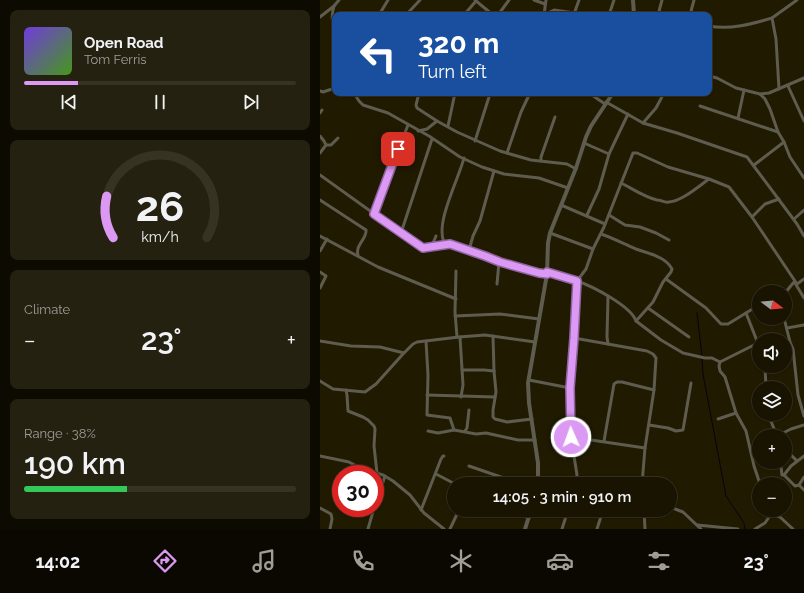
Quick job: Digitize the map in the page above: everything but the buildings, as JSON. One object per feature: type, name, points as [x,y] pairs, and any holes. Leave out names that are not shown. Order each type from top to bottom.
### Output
[{"type":"street","points":[[320,17],[339,0]]},
{"type":"street","points":[[381,12],[388,0]]},
{"type":"street","points":[[409,12],[420,0]]},
{"type":"street","points":[[500,12],[509,0]]},
{"type":"street","points":[[534,0],[545,6],[549,12],[554,10],[566,12]]},
{"type":"street","points":[[544,12],[546,0]]},
{"type":"street","points":[[575,12],[579,0]]},
{"type":"street","points":[[610,12],[614,0]]},
{"type":"street","points":[[633,0],[634,12]]},
{"type":"street","points":[[659,12],[662,0]]},
{"type":"street","points":[[691,12],[694,0]]},
{"type":"street","points":[[712,27],[719,28],[729,27],[772,18],[797,0]]},
{"type":"street","points":[[467,12],[476,1],[489,12]]},
{"type":"street","points":[[332,24],[331,15],[334,6]]},
{"type":"street","points":[[772,18],[776,39],[779,89]]},
{"type":"street","points":[[712,77],[736,88],[760,94],[769,93],[804,78]]},
{"type":"street","points":[[788,86],[804,120]]},
{"type":"street","points":[[320,91],[323,92],[332,89]]},
{"type":"street","points":[[738,118],[744,90]]},
{"type":"street","points":[[760,94],[765,99],[770,109],[778,132],[790,156],[804,178]]},
{"type":"street","points":[[356,96],[363,105],[388,113],[482,167],[522,177],[539,178],[568,188]]},
{"type":"street","points":[[419,96],[416,105],[417,108],[437,121],[475,140],[521,158],[567,164],[576,169]]},
{"type":"street","points":[[448,126],[454,96]]},
{"type":"street","points":[[475,140],[489,96]]},
{"type":"street","points":[[507,153],[521,112],[529,96]]},
{"type":"street","points":[[594,96],[643,123],[747,157],[794,219],[804,236]]},
{"type":"street","points":[[538,477],[538,463],[529,403],[529,380],[547,273],[548,243],[550,233],[576,169],[591,126],[611,96]]},
{"type":"street","points":[[643,123],[656,108],[662,96]]},
{"type":"street","points":[[700,106],[778,132]]},
{"type":"street","points":[[587,215],[599,189],[609,154],[628,114]]},
{"type":"street","points":[[541,161],[541,157],[555,117]]},
{"type":"street","points":[[418,130],[427,129],[437,121]]},
{"type":"street","points":[[374,214],[408,125]]},
{"type":"street","points":[[427,129],[428,136]]},
{"type":"street","points":[[320,136],[326,145]]},
{"type":"street","points":[[320,152],[326,145],[330,145],[338,138]]},
{"type":"street","points":[[401,233],[432,138]]},
{"type":"street","points":[[754,165],[784,142]]},
{"type":"street","points":[[584,143],[609,154]]},
{"type":"street","points":[[576,477],[571,437],[570,388],[577,281],[586,269],[593,249],[609,215],[633,152],[729,187],[752,217],[796,283],[804,298]]},
{"type":"street","points":[[464,158],[461,172],[446,208],[443,220],[444,242],[500,262],[539,273],[547,273],[577,281],[608,296],[625,307],[635,317],[636,321],[661,340],[683,352],[705,358],[712,358],[720,362]]},
{"type":"street","points":[[469,250],[473,236],[480,221],[494,171]]},
{"type":"street","points":[[320,175],[419,246],[423,248],[430,248],[450,244]]},
{"type":"street","points":[[621,183],[651,199],[657,199],[662,202],[670,202],[686,195],[709,179]]},
{"type":"street","points":[[752,217],[765,204],[779,199]]},
{"type":"street","points":[[320,200],[366,230],[366,235],[357,251],[358,255]]},
{"type":"street","points":[[561,205],[605,224]]},
{"type":"street","points":[[794,219],[804,210]]},
{"type":"street","points":[[609,215],[625,225],[640,227],[670,240]]},
{"type":"street","points":[[550,233],[593,249]]},
{"type":"street","points":[[601,234],[659,257],[668,263],[672,269],[648,308],[636,321]]},
{"type":"street","points":[[320,236],[378,267],[456,299]]},
{"type":"street","points":[[430,248],[436,236]]},
{"type":"street","points":[[320,250],[327,239]]},
{"type":"street","points":[[497,284],[500,262]]},
{"type":"street","points":[[456,271],[455,316],[459,337],[462,370],[463,385],[461,397]]},
{"type":"street","points":[[320,272],[326,276],[320,288]]},
{"type":"street","points":[[666,279],[706,308],[721,324],[728,324],[752,309]]},
{"type":"street","points":[[792,287],[804,279]]},
{"type":"street","points":[[608,296],[608,344]]},
{"type":"street","points":[[648,308],[689,337]]},
{"type":"street","points":[[746,313],[754,333]]},
{"type":"street","points":[[455,316],[500,314],[539,319]]},
{"type":"street","points":[[786,325],[793,349],[798,395],[804,416]]},
{"type":"street","points":[[787,328],[804,325]]},
{"type":"street","points":[[320,381],[333,388],[346,390],[361,392],[371,388],[413,344],[417,342],[459,337],[493,336],[535,342]]},
{"type":"street","points":[[493,336],[496,392],[493,414],[495,419],[508,422],[532,419]]},
{"type":"street","points":[[574,338],[647,351],[653,354],[656,358],[654,390],[645,448],[643,477]]},
{"type":"street","points":[[320,341],[352,346],[380,347],[404,353]]},
{"type":"street","points":[[426,341],[428,375],[427,415],[450,418],[454,430]]},
{"type":"street","points":[[720,362],[752,348]]},
{"type":"street","points":[[720,362],[719,368],[725,377],[736,413],[746,431],[758,477]]},
{"type":"street","points":[[462,370],[494,371]]},
{"type":"street","points":[[529,380],[570,388]]},
{"type":"street","points":[[604,441],[614,384],[617,382],[622,382],[654,390]]},
{"type":"street","points":[[649,425],[676,431],[683,430],[691,383]]},
{"type":"street","points":[[346,390],[348,396],[348,411],[368,420],[375,429],[374,446],[376,465]]},
{"type":"street","points":[[427,395],[495,398]]},
{"type":"street","points":[[467,432],[469,410]]},
{"type":"street","points":[[718,419],[736,413]]},
{"type":"street","points":[[791,429],[804,426]]},
{"type":"street","points":[[428,431],[438,433],[454,430],[518,440],[535,440]]},
{"type":"street","points":[[571,437],[645,448]]},
{"type":"street","points":[[320,456],[343,460],[354,465]]},
{"type":"street","points":[[421,510],[441,459],[444,456]]},
{"type":"street","points":[[792,456],[797,461]]},
{"type":"street","points":[[784,475],[790,466],[804,456]]},
{"type":"street","points":[[469,466],[501,477]]},
{"type":"street","points":[[782,469],[782,475],[784,475],[795,486],[799,485],[804,490]]},
{"type":"street","points":[[436,474],[447,480]]},
{"type":"street","points":[[384,479],[385,476],[394,481],[410,495],[421,510],[444,529]]},
{"type":"street","points":[[799,485],[804,478]]},
{"type":"street","points":[[320,508],[331,514],[332,519],[330,529]]},
{"type":"street","points":[[677,509],[683,512],[701,529]]},
{"type":"street","points":[[368,529],[372,517]]},
{"type":"street","points":[[450,529],[455,517]]},
{"type":"street","points":[[562,529],[566,517]]},
{"type":"street","points":[[597,529],[600,517]]},
{"type":"street","points":[[644,517],[645,529]]},
{"type":"street","points":[[754,529],[765,523],[768,517]]},
{"type":"street","points":[[780,517],[793,529]]},
{"type":"street","points":[[525,529],[529,518]]},
{"type":"street","points":[[697,525],[738,529]]},
{"type":"waterway","points":[[697,313],[702,356]]},
{"type":"waterway","points":[[702,359],[703,374],[726,496],[744,523],[745,529]]},
{"type":"route","points":[[398,149],[374,214],[423,248],[450,244],[500,262],[539,273],[547,274],[547,272],[568,280],[577,281],[570,388],[571,437]]}]
